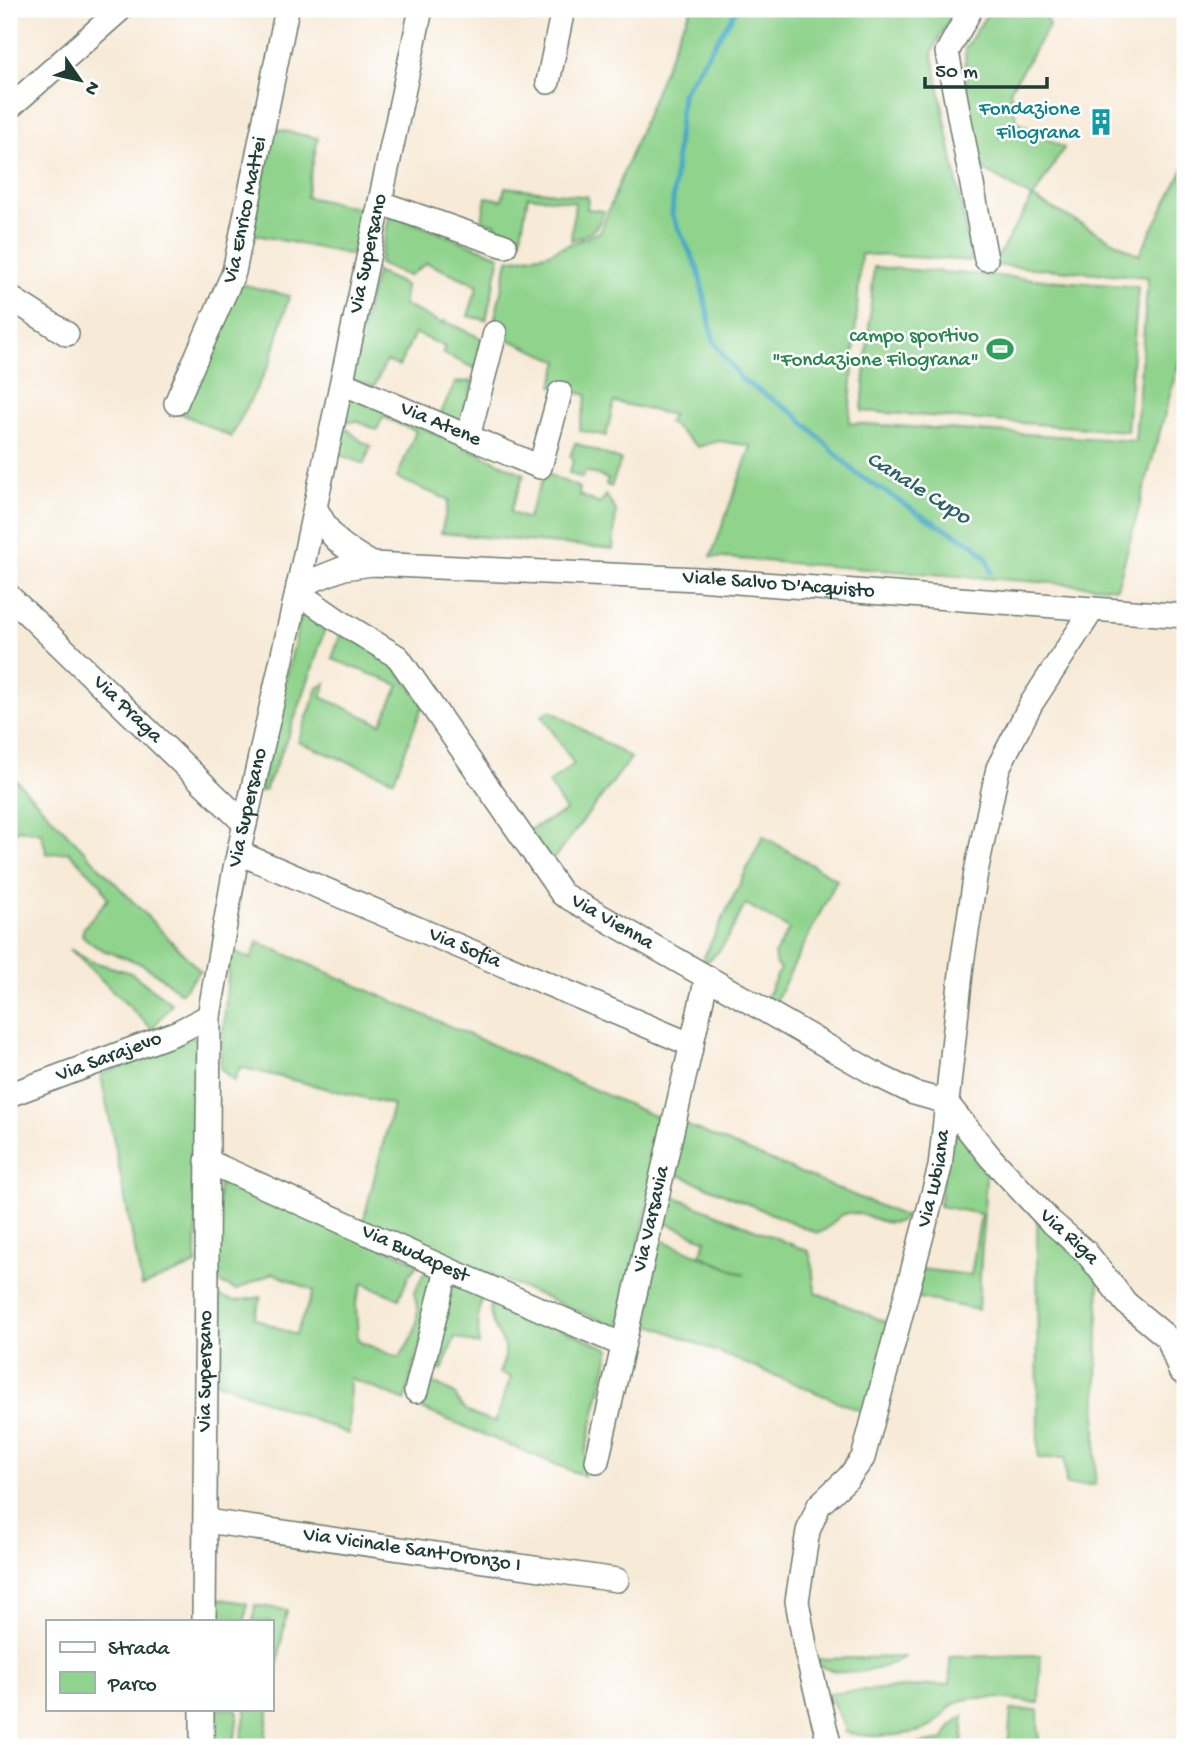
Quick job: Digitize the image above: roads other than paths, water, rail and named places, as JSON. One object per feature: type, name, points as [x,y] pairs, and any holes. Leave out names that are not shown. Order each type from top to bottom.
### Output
[{"type":"street","name":"Via Enrico Mattei","points":[[176,403],[234,272],[286,9]]},
{"type":"street","name":"Via Supersano","points":[[204,1620],[209,1016],[245,824],[298,589],[421,9]]},
{"type":"street","points":[[548,82],[563,9]]},
{"type":"street","points":[[971,9],[947,52],[986,259]]},
{"type":"street","points":[[9,108],[110,11]]},
{"type":"street","points":[[381,203],[505,246]]},
{"type":"street","points":[[9,297],[67,334]]},
{"type":"street","points":[[468,437],[495,333]]},
{"type":"street","name":"Via Atene","points":[[342,383],[540,467],[560,393]]},
{"type":"street","name":"Viale Salvo D'Acquisto","points":[[315,507],[337,543],[372,564]]},
{"type":"street","name":"Viale Salvo D'Acquisto","points":[[298,589],[344,568],[372,564],[698,579],[1185,616]]},
{"type":"street","name":"Via Vienna","points":[[298,589],[336,619],[398,657],[562,894],[879,1076],[914,1093],[946,1102]]},
{"type":"street","name":"Via Praga","points":[[9,596],[245,824]]},
{"type":"street","name":"Via Lubiana","points":[[830,1747],[806,1651],[797,1601],[808,1531],[819,1505],[849,1477],[863,1458],[940,1167],[976,872],[998,768],[1031,704],[1093,609]]},
{"type":"street","name":"Via Sofia","points":[[239,853],[692,1045]]},
{"type":"street","name":"Via Varsavia","points":[[597,1461],[707,977]]},
{"type":"street","name":"Via Sarajevo","points":[[9,1095],[178,1032],[209,1016]]},
{"type":"street","name":"Via Riga","points":[[946,1102],[991,1158],[1048,1220],[1086,1252],[1126,1303],[1168,1338],[1180,1371],[1185,1374]]},
{"type":"street","name":"Via Budapest","points":[[207,1161],[623,1345]]},
{"type":"street","points":[[416,1391],[447,1269]]},
{"type":"street","name":"Via Vicinale Sant'Oronzo I","points":[[206,1521],[617,1580]]},
{"type":"street","points":[[202,1710],[202,1747]]},
{"type":"waterway","name":"Canale Cupo","points":[[737,9],[682,94],[672,215],[698,269],[714,342],[741,379],[795,414],[857,474],[973,544],[987,558],[991,572]]},
{"type":"place","name":"Fondazione Filograna","points":[[1101,122]]},
{"type":"place","name":"campo sportivo \"Fondazione Filograna\"","points":[[1000,349]]}]
